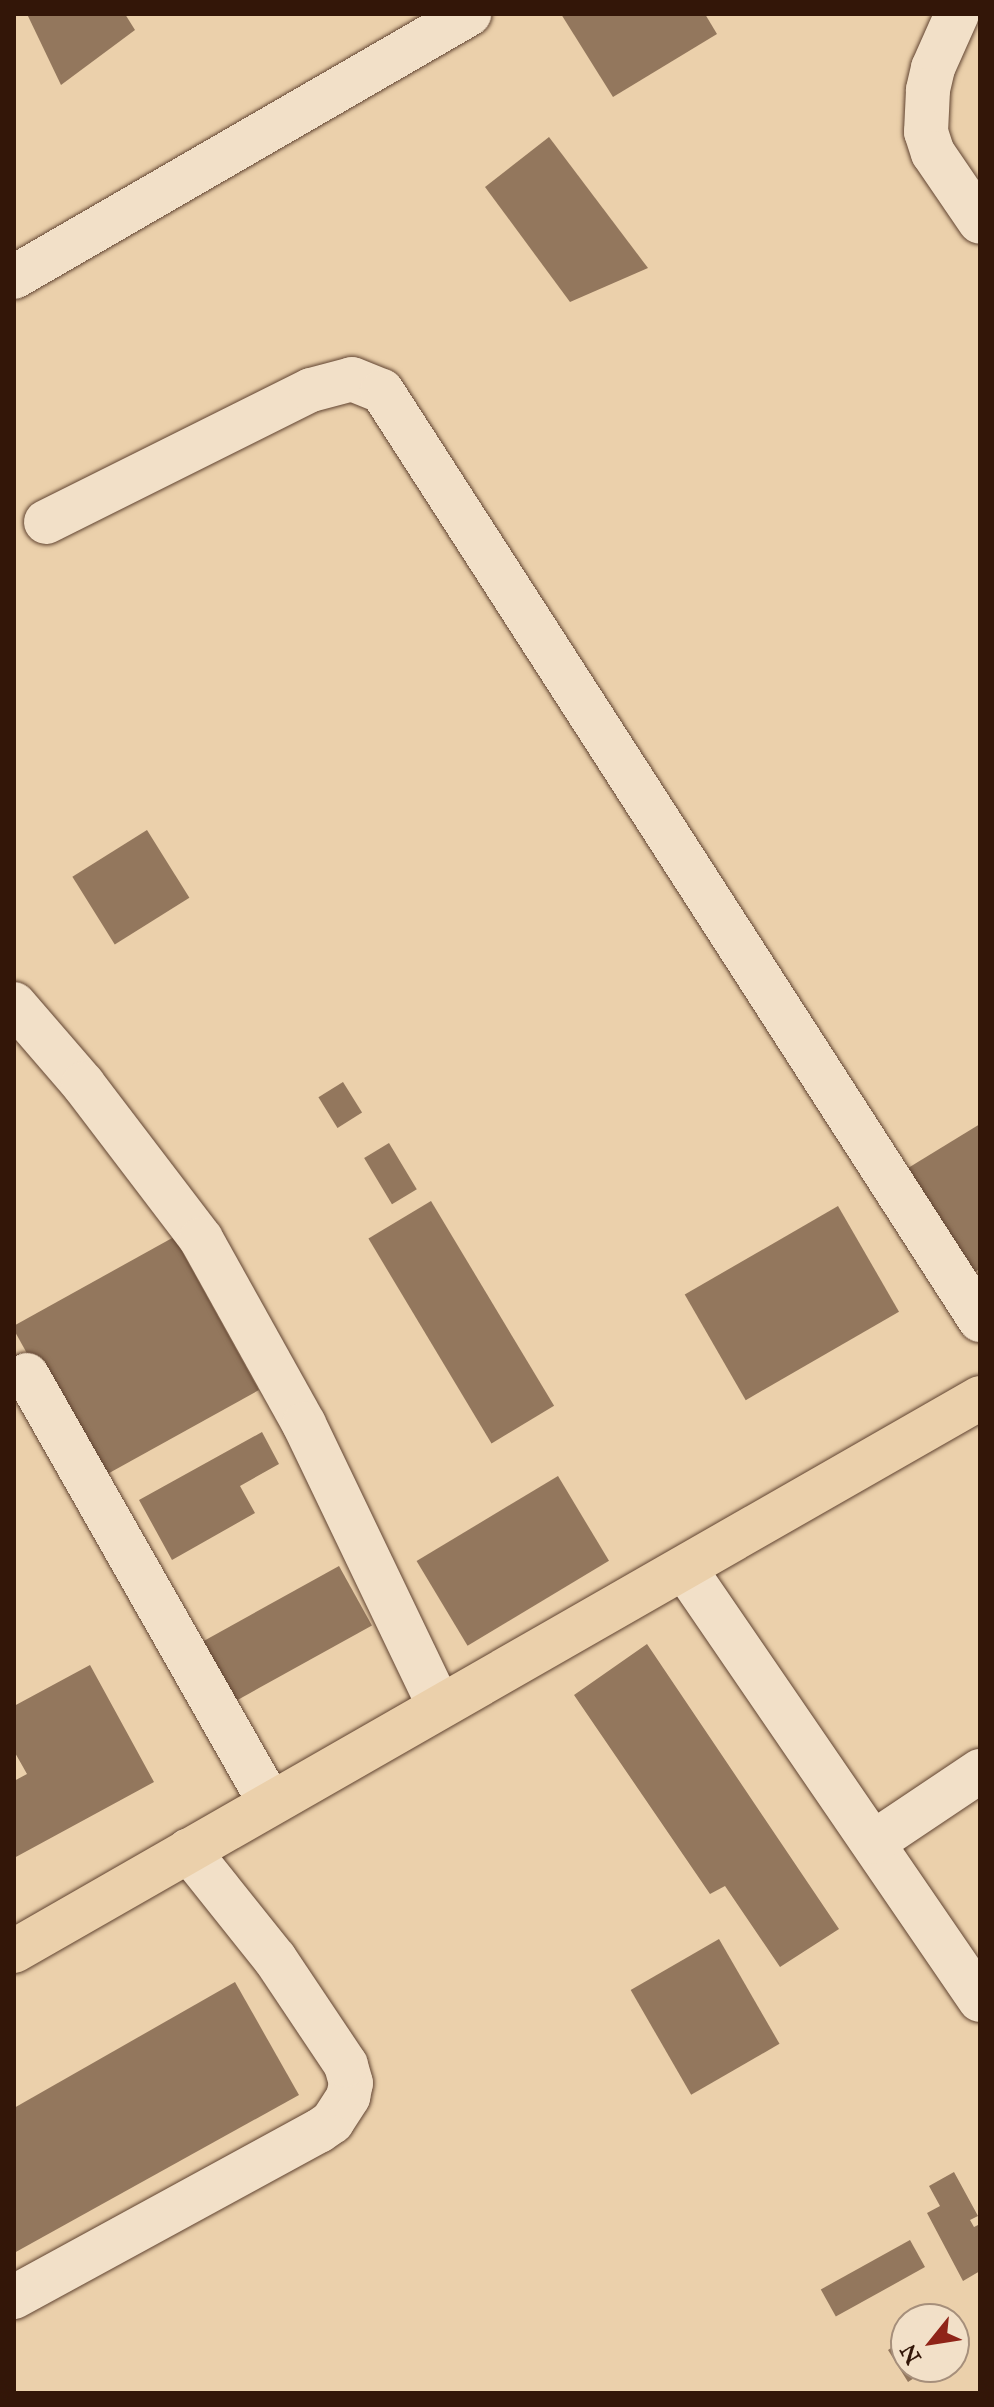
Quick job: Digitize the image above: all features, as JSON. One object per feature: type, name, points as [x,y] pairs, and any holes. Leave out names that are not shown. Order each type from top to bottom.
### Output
[{"type":"main road","points":[[14,1951],[980,1398]]},
{"type":"street","points":[[14,277],[469,14]]},
{"type":"street","points":[[957,14],[933,68],[928,90],[926,132],[933,153],[980,222]]},
{"type":"street","points":[[46,522],[311,390],[352,379],[382,391],[980,1320]]},
{"type":"street","points":[[14,1004],[83,1084],[201,1239],[298,1412],[439,1706]]},
{"type":"street","points":[[27,1375],[270,1803]]},
{"type":"street","points":[[685,1569],[980,2000]]},
{"type":"street","points":[[874,1842],[980,1771]]},
{"type":"street","points":[[14,2297],[319,2131],[332,2122],[348,2097],[351,2083],[346,2065],[275,1959],[188,1850]]},
{"type":"building","points":[[27,14],[125,14],[135,30],[61,85]]},
{"type":"building","points":[[561,14],[705,14],[717,34],[613,97]]},
{"type":"building","points":[[549,137],[648,268],[570,302],[485,187]]},
{"type":"building","points":[[147,830],[189,898],[115,944],[72,877]]},
{"type":"building","points":[[343,1082],[362,1113],[337,1128],[318,1097]]},
{"type":"building","points":[[980,1124],[980,1269],[956,1283],[895,1176]]},
{"type":"building","points":[[389,1143],[417,1189],[392,1204],[364,1158]]},
{"type":"building","points":[[431,1201],[554,1406],[492,1443],[368,1239]]},
{"type":"building","points":[[838,1206],[899,1312],[746,1400],[685,1294]]},
{"type":"building","points":[[174,1237],[259,1390],[97,1480],[14,1326]]},
{"type":"building","points":[[262,1432],[279,1464],[240,1486],[255,1513],[172,1560],[139,1500]]},
{"type":"building","points":[[558,1476],[609,1561],[468,1646],[417,1561]]},
{"type":"building","points":[[339,1566],[372,1625],[226,1706],[193,1647]]},
{"type":"building","points":[[647,1644],[839,1929],[780,1967],[725,1886],[710,1894],[574,1695]]},
{"type":"building","points":[[90,1665],[154,1782],[14,1858],[14,1781],[27,1774],[14,1751],[14,1706]]},
{"type":"building","points":[[719,1939],[780,2044],[691,2095],[631,1990]]},
{"type":"building","points":[[235,1982],[299,2095],[14,2253],[14,2108]]},
{"type":"building","points":[[954,2172],[978,2216],[970,2220],[974,2227],[980,2224],[980,2271],[963,2281],[927,2213],[940,2206],[929,2186]]},
{"type":"building","points":[[910,2240],[925,2267],[836,2317],[821,2289]]}]
